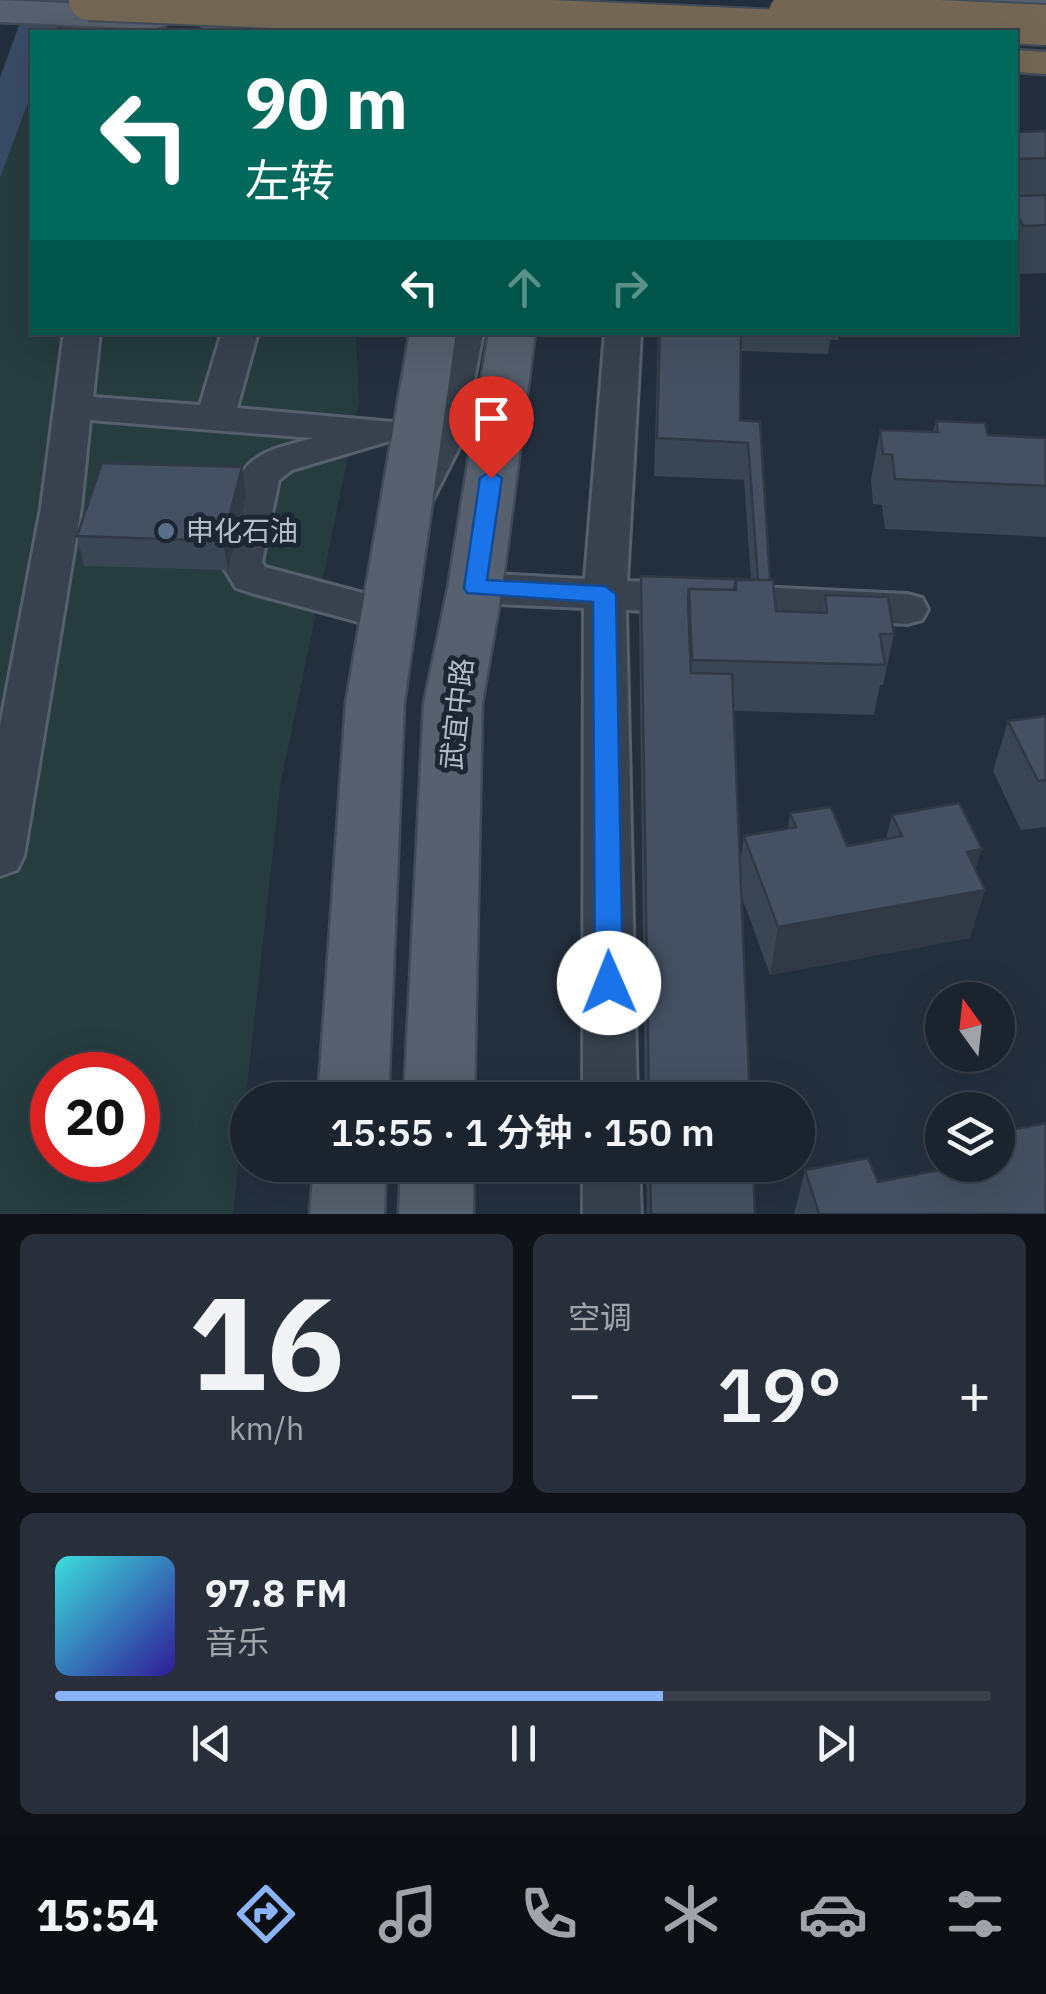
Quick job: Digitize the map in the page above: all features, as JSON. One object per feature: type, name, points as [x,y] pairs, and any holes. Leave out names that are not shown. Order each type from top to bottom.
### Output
[{"type":"highway","points":[[86,7],[768,30]]},
{"type":"highway","points":[[480,19],[1044,17]]},
{"type":"highway","points":[[1018,38],[1044,17]]},
{"type":"highway","points":[[1018,61],[1046,63]]},
{"type":"main road","points":[[553,0],[555,30]]},
{"type":"main road","points":[[678,30],[683,0]]},
{"type":"main road","points":[[863,0],[948,3],[1044,17]]},
{"type":"main road","points":[[2,11],[86,7],[217,22],[251,30]]},
{"type":"main road","points":[[217,22],[480,19],[543,30]]},
{"type":"main road","points":[[1018,52],[1046,54]]},
{"type":"main road","points":[[1018,70],[1046,72]]},
{"type":"main road","points":[[355,1082],[375,703],[404,520],[399,432],[432,335]]},
{"type":"main road","name":"武宜中路","points":[[440,1082],[453,702],[475,588],[512,335]]},
{"type":"main road","points":[[347,1214],[349,1182]]},
{"type":"main road","points":[[436,1214],[437,1182]]},
{"type":"lane","points":[[0,856],[61,508],[82,335]]},
{"type":"lane","points":[[215,418],[239,335]]},
{"type":"lane","points":[[404,520],[444,440],[464,335]]},
{"type":"lane","points":[[610,1082],[605,594],[623,335]]},
{"type":"lane","points":[[72,406],[399,432]]},
{"type":"lane","points":[[389,615],[252,578],[241,562],[261,474],[278,462],[399,432]]},
{"type":"lane","points":[[475,588],[907,609]]},
{"type":"lane","points":[[611,1182],[612,1214]]},
{"type":"green space","points":[[30,97],[30,335],[356,335],[359,403],[280,787],[248,1082],[230,1082],[230,1182],[237,1182],[233,1214],[0,1214],[0,178]]},
{"type":"water","points":[[28,0],[70,0],[57,30],[30,30],[30,97],[0,178],[0,78]]},
{"type":"building","points":[[1046,131],[1046,158],[1018,159],[1018,132]]},
{"type":"building","points":[[1046,195],[1046,225],[1023,226],[1018,215],[1018,196]]},
{"type":"building","points":[[660,335],[741,335],[740,420],[760,422],[770,580],[758,580],[748,443],[657,438]]},
{"type":"building","points":[[936,421],[985,423],[988,435],[1046,438],[1046,486],[895,479],[892,455],[883,454],[880,430],[938,432]]},
{"type":"building","points":[[102,463],[242,467],[223,541],[77,536]]},
{"type":"building","points":[[641,576],[758,580],[736,580],[734,590],[689,589],[688,602],[691,673],[732,674],[749,1082],[649,1082]]},
{"type":"building","points":[[736,580],[773,580],[776,611],[827,613],[825,595],[888,597],[894,634],[880,634],[885,665],[692,660],[689,589],[736,590]]},
{"type":"building","points":[[1046,716],[1046,780],[1038,781],[1008,721]]},
{"type":"building","points":[[959,803],[982,849],[967,852],[985,890],[778,927],[744,836],[796,827],[790,813],[831,807],[847,846],[902,836],[892,815]]},
{"type":"building","points":[[1046,1123],[1046,1214],[819,1214],[809,1182],[815,1182],[815,1168],[868,1158],[878,1182],[925,1173],[925,1182],[1015,1182],[1015,1129]]},
{"type":"building","points":[[650,1182],[754,1182],[755,1214],[651,1214]]},
{"type":"place","name":"申化石油","points":[[166,531]]},
{"type":"route","points":[[491,478],[475,588],[605,594],[609,983]]}]
